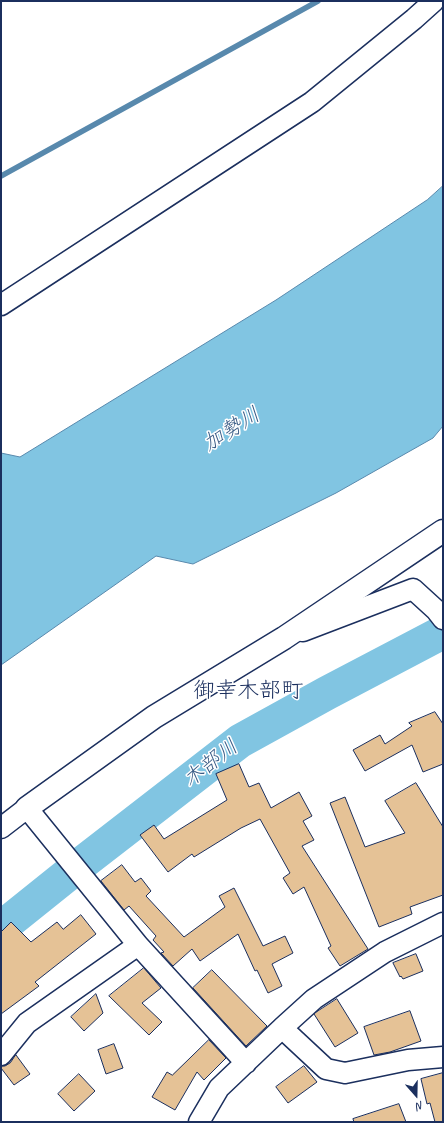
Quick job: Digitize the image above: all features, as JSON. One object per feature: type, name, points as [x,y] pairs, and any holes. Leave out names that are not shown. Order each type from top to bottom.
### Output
[{"type":"street","points":[[1,305],[312,102],[434,1]]},
{"type":"street","points":[[1,828],[154,717],[284,638],[443,531]]},
{"type":"street","points":[[284,638],[413,589],[436,610],[443,619]]},
{"type":"street","points":[[27,808],[138,945],[246,1062]]},
{"type":"street","points":[[199,1122],[219,1088],[314,999],[379,956],[443,923]]},
{"type":"street","points":[[1,1054],[27,1023],[138,945]]},
{"type":"street","points":[[282,1028],[326,1068],[345,1072],[408,1060],[443,1057]]},
{"type":"water","name":"加勢川","points":[[443,186],[443,426],[433,438],[336,493],[193,564],[156,556],[1,665],[1,453],[20,457],[276,300],[427,200]]},
{"type":"building","points":[[435,712],[443,724],[443,764],[423,772],[412,745],[365,771],[353,750],[380,735],[385,744],[412,726],[409,723]]},
{"type":"building","points":[[239,764],[249,787],[259,783],[271,808],[299,792],[312,816],[303,821],[314,840],[302,846],[368,949],[340,966],[328,948],[331,946],[304,887],[293,894],[283,878],[290,873],[260,819],[241,828],[194,857],[192,854],[168,872],[140,835],[154,825],[164,839],[227,800],[216,774]]},
{"type":"building","points":[[416,783],[443,827],[443,895],[410,907],[412,914],[379,927],[330,803],[345,797],[365,847],[405,833],[385,801]]},
{"type":"building","points":[[122,865],[135,882],[141,878],[151,891],[146,896],[184,937],[225,907],[219,896],[234,888],[263,946],[285,936],[293,953],[272,964],[282,986],[268,993],[257,970],[255,971],[238,934],[200,961],[192,949],[173,966],[161,953],[164,952],[153,940],[156,936],[129,906],[124,910],[101,881]]},
{"type":"building","points":[[81,915],[96,934],[35,982],[39,986],[1,1014],[1,932],[11,922],[31,942],[57,922],[63,929]]},
{"type":"building","points":[[416,954],[423,971],[403,979],[401,976],[400,977],[393,963]]},
{"type":"building","points":[[144,968],[161,988],[142,1003],[162,1022],[149,1035],[109,996]]},
{"type":"building","points":[[212,970],[267,1026],[246,1046],[193,988]]},
{"type":"building","points":[[96,994],[103,1013],[84,1031],[71,1017]]},
{"type":"building","points":[[337,999],[358,1033],[335,1047],[314,1014]]},
{"type":"building","points":[[410,1011],[421,1041],[390,1052],[374,1055],[364,1027]]},
{"type":"building","points":[[209,1040],[226,1058],[204,1080],[197,1072],[175,1110],[152,1097],[167,1072],[172,1075]]},
{"type":"building","points":[[114,1044],[123,1068],[106,1074],[98,1050]]},
{"type":"building","points":[[16,1055],[30,1074],[14,1085],[1,1066],[5,1066],[10,1063]]},
{"type":"building","points":[[304,1066],[317,1082],[288,1103],[276,1087]]},
{"type":"building","points":[[443,1073],[443,1122],[435,1122],[430,1103],[427,1104],[421,1079]]},
{"type":"building","points":[[79,1074],[95,1091],[74,1111],[58,1094]]},
{"type":"building","points":[[399,1104],[406,1122],[354,1122],[353,1119]]},
{"type":"waterway","points":[[1,176],[318,1]]},
{"type":"waterway","name":"木部川","points":[[1,928],[240,741],[443,632]]},
{"type":"district","name":"御幸木部町","points":[[248,691]]}]
